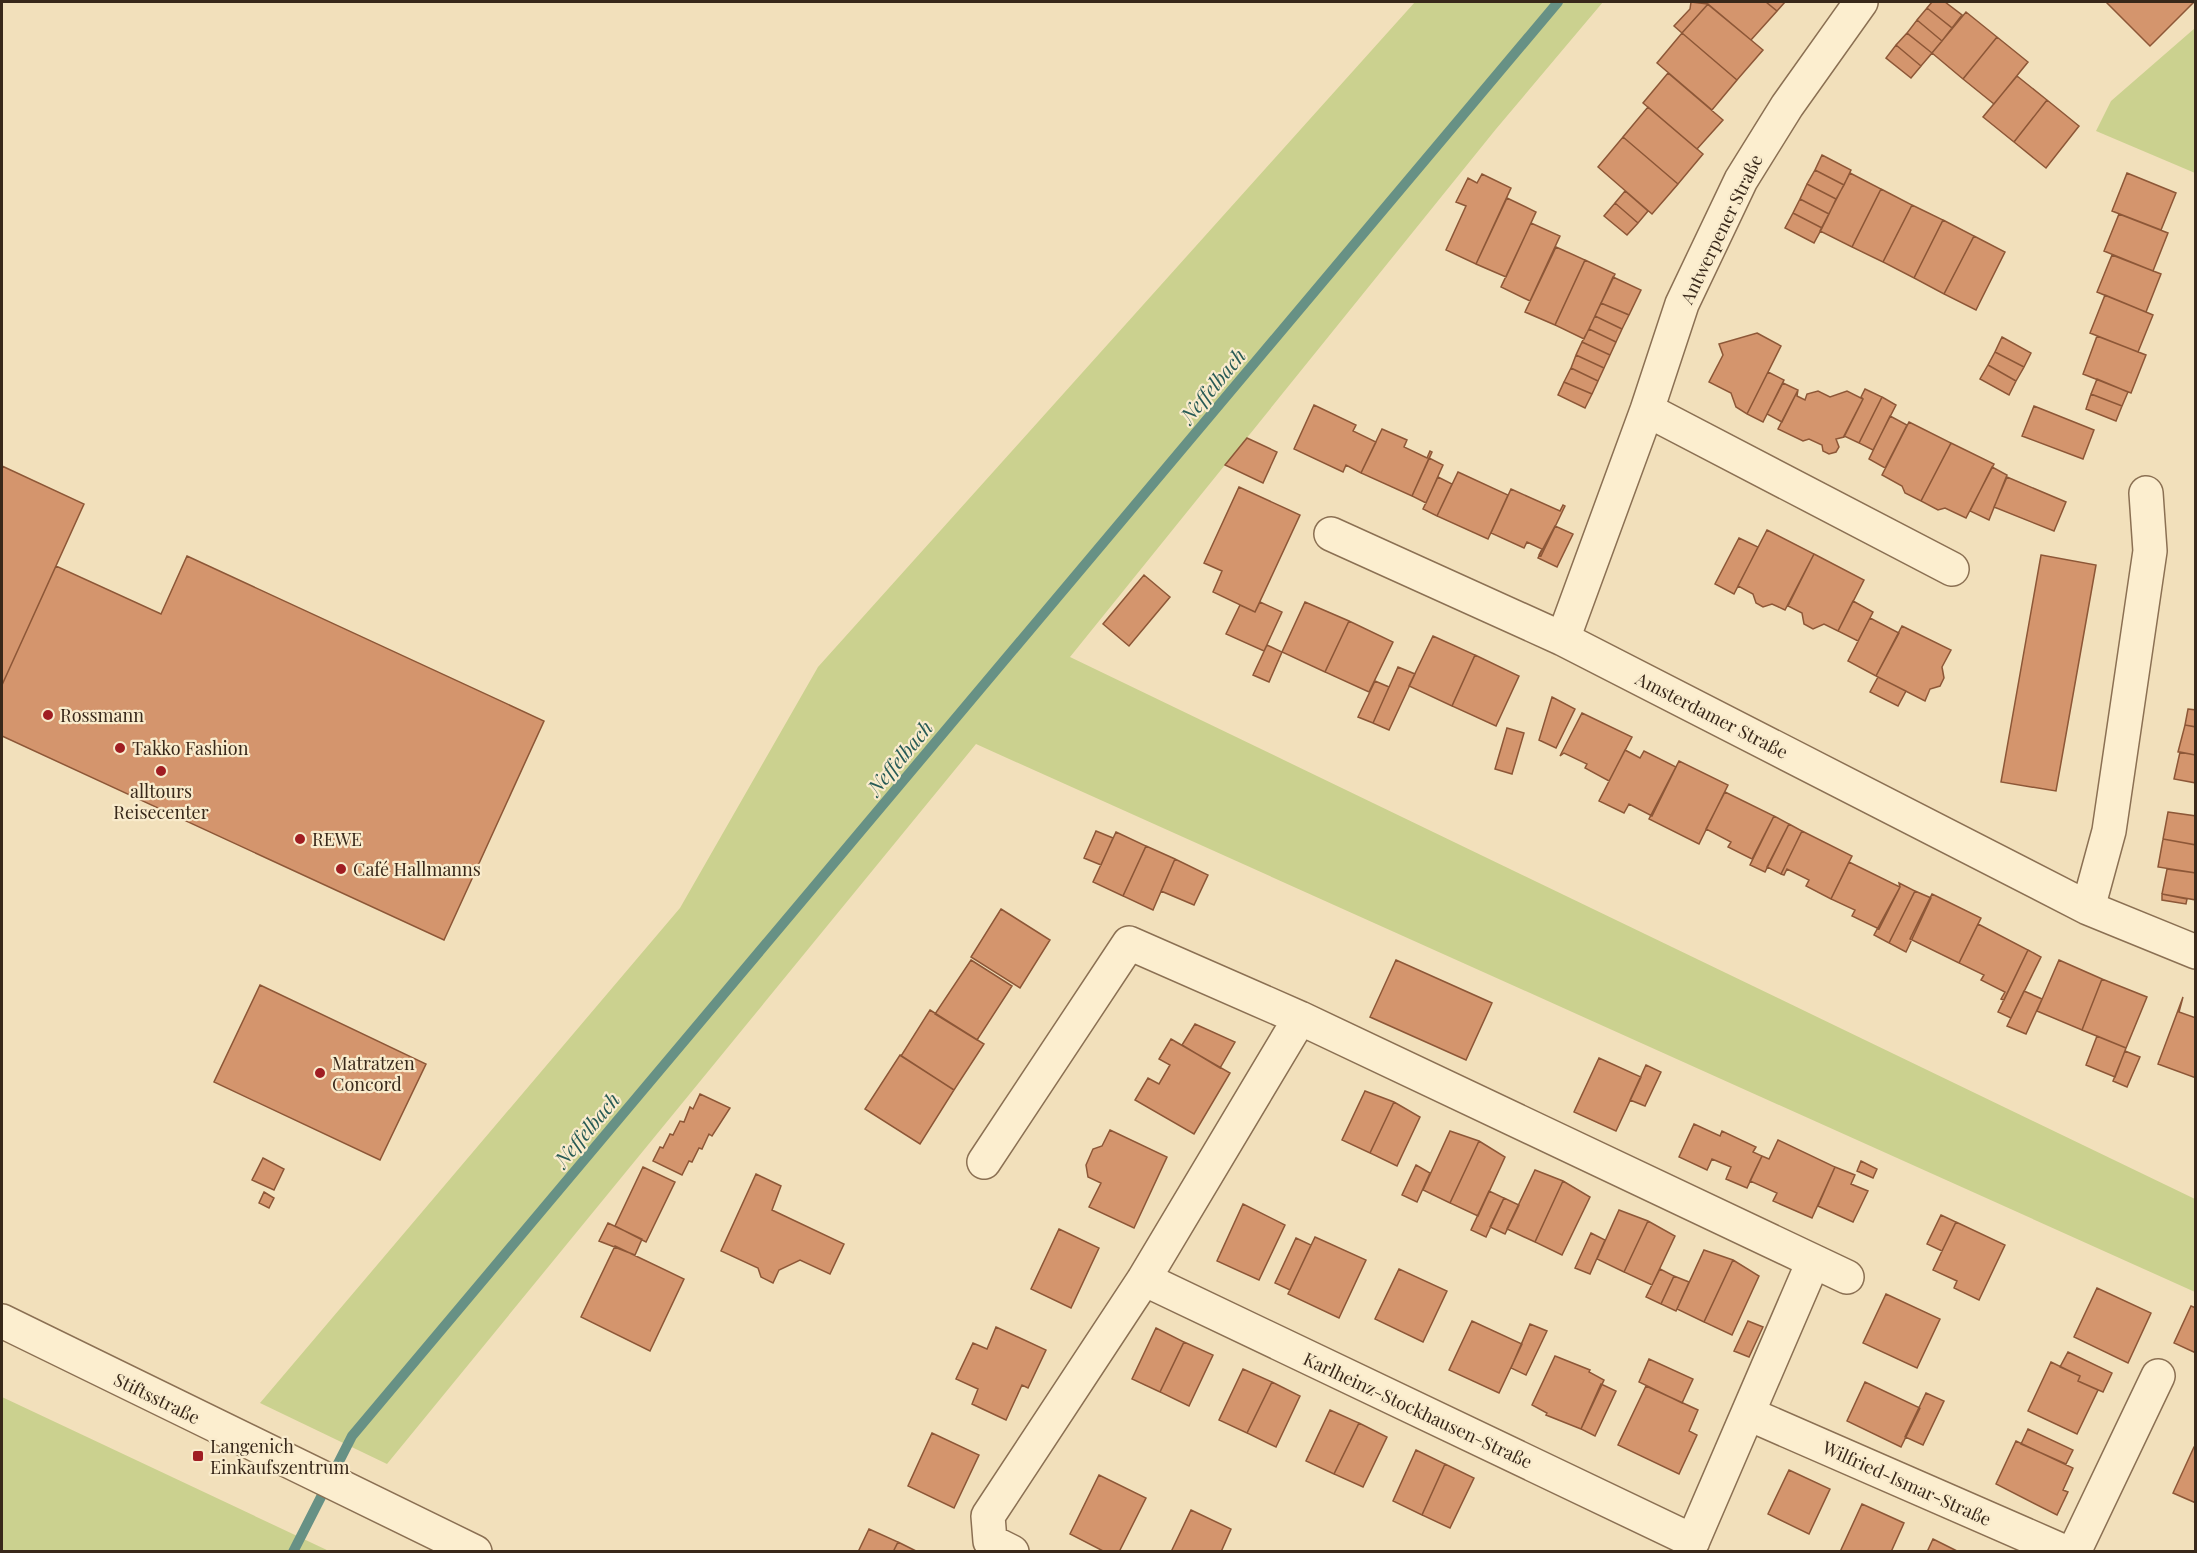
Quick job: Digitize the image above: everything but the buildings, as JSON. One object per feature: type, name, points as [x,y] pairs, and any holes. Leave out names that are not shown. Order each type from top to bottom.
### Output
[{"type":"street","name":"Antwerpener Straße","points":[[1563,639],[1647,410],[1683,304],[1741,180],[1787,106],[1861,2]]},
{"type":"street","points":[[1647,410],[1952,569]]},
{"type":"street","points":[[2088,908],[2109,831],[2150,551],[2146,493]]},
{"type":"street","name":"Amsterdamer Straße","points":[[1331,534],[1563,639],[2088,908],[2196,952]]},
{"type":"street","points":[[984,1162],[1129,943],[1300,1018],[1847,1277]]},
{"type":"street","points":[[1012,1551],[990,1541],[988,1516],[1143,1279],[1300,1018]]},
{"type":"street","name":"Karlheinz-Stockhausen-Straße","points":[[1143,1279],[1691,1546],[1813,1262]]},
{"type":"street","name":"Stiftsstraße","points":[[2,1321],[475,1551]]},
{"type":"street","points":[[2074,1551],[2158,1376]]},
{"type":"street","name":"Wilfried-Ismar-Straße","points":[[1749,1414],[2065,1551]]},
{"type":"green space","points":[[1415,2],[1603,2],[1496,129],[1070,657],[2195,1199],[2195,1292],[976,744],[387,1464],[260,1403],[680,908],[818,667]]},
{"type":"green space","points":[[2195,28],[2195,173],[2096,131],[2111,101]]},
{"type":"green space","points":[[2,1397],[329,1551],[2,1551]]},
{"type":"waterway","name":"Neffelbach","points":[[293,1552],[352,1436],[1558,2]]},
{"type":"place","name":"Rossmann","points":[[48,715]]},
{"type":"place","name":"Takko Fashion","points":[[120,748]]},
{"type":"place","name":"alltours Reisecenter","points":[[161,771]]},
{"type":"place","name":"REWE","points":[[300,839]]},
{"type":"place","name":"Café Hallmanns","points":[[341,869]]},
{"type":"place","name":"Matratzen Concord","points":[[320,1073]]},
{"type":"place","name":"Langenich Einkaufszentrum","points":[[198,1456]]}]
